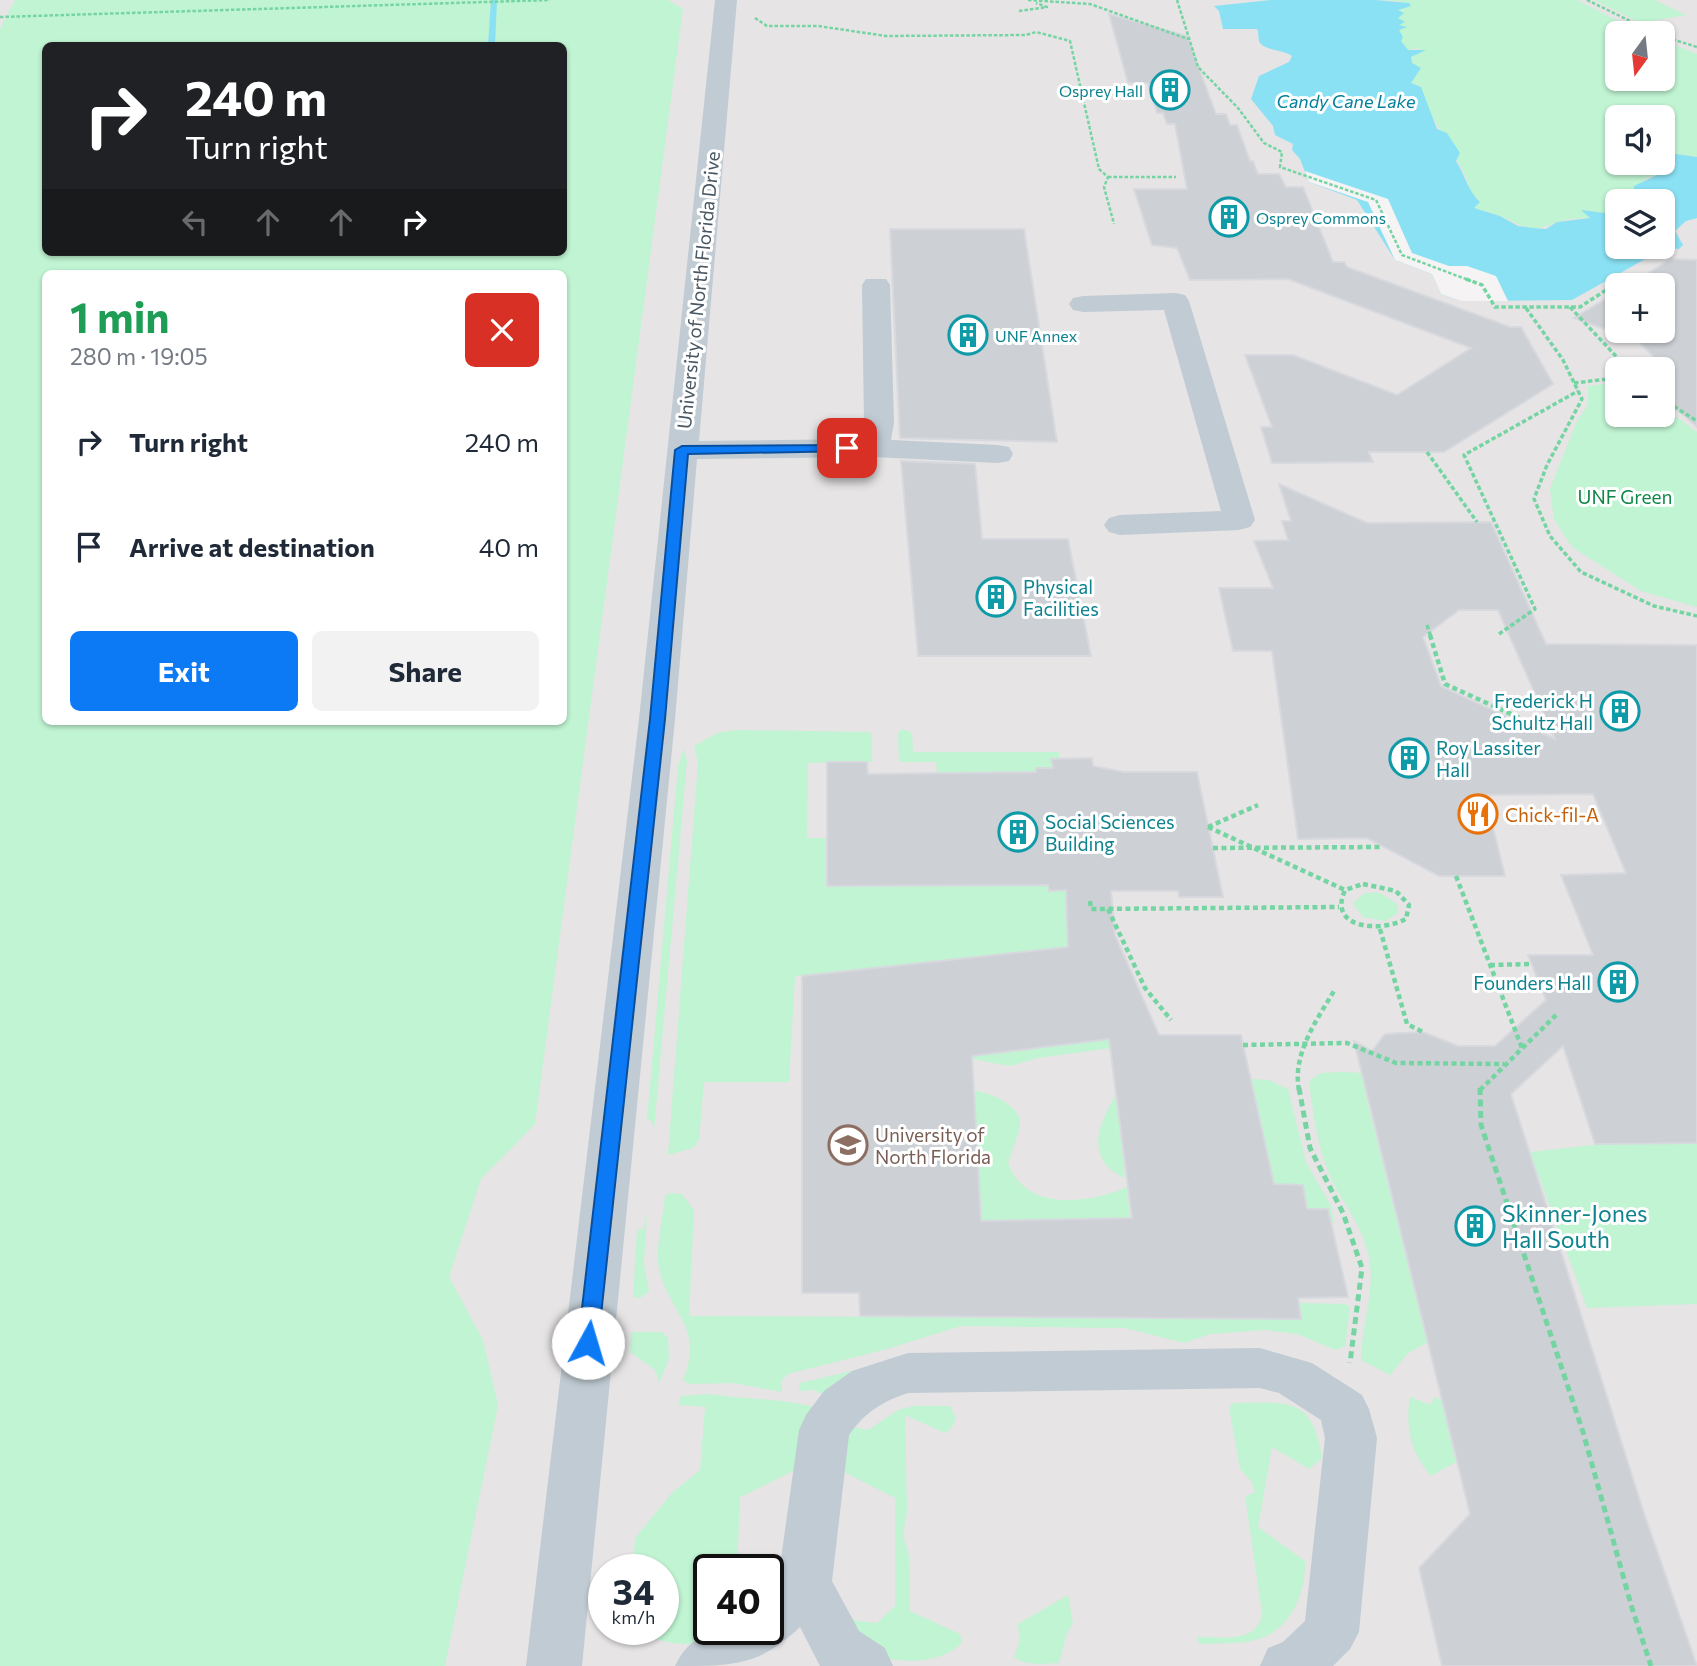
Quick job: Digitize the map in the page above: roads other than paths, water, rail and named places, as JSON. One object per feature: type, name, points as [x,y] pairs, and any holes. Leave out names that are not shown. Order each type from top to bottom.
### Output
[{"type":"street","name":"University of North Florida Drive","points":[[554,1666],[657,719],[682,450],[740,4]]},
{"type":"street","points":[[874,448],[879,423],[876,285]]},
{"type":"street","points":[[1083,304],[1175,301],[1239,520],[1120,525]]},
{"type":"street","points":[[682,450],[874,448],[998,453]]},
{"type":"street","points":[[866,1666],[839,1648],[806,1581],[824,1430],[842,1405],[870,1385],[908,1373],[1260,1368],[1294,1377],[1344,1409],[1351,1438],[1331,1632],[1303,1659],[1288,1666]]},
{"type":"street","points":[[784,1606],[806,1581]]},
{"type":"street","points":[[703,1666],[738,1645]]},
{"type":"water","name":"Candy Cane Lake","points":[[1271,0],[1375,0],[1409,3],[1411,6],[1398,10],[1404,13],[1398,18],[1405,22],[1399,25],[1407,27],[1399,30],[1403,37],[1401,41],[1408,50],[1426,50],[1411,57],[1412,63],[1421,68],[1411,83],[1421,87],[1437,129],[1447,133],[1460,153],[1456,161],[1472,193],[1480,202],[1474,208],[1500,216],[1518,226],[1546,229],[1557,222],[1590,218],[1581,210],[1605,213],[1605,259],[1645,259],[1620,273],[1605,273],[1605,282],[1572,300],[1461,301],[1441,294],[1432,274],[1395,260],[1357,200],[1309,182],[1300,159],[1292,150],[1293,144],[1275,135],[1273,126],[1251,99],[1259,76],[1289,62],[1292,56],[1261,44],[1257,29],[1223,29],[1219,11],[1214,6]]},
{"type":"water","name":"Candy Cane Lake","points":[[1675,154],[1697,157],[1697,218],[1686,221],[1675,231],[1675,189],[1634,189],[1634,186],[1657,175],[1675,175]]},
{"type":"water","name":"Candy Cane Lake","points":[[1675,231],[1683,245],[1675,249]]},
{"type":"waterway","points":[[491,42],[494,0]]},
{"type":"place","name":"Osprey Hall","points":[[1170,90]]},
{"type":"place","name":"Osprey Commons","points":[[1229,217]]},
{"type":"place","name":"UNF Annex","points":[[968,335]]},
{"type":"place","name":"Physical Facilities","points":[[996,597]]},
{"type":"place","name":"Frederick H Schultz Hall","points":[[1620,711]]},
{"type":"place","name":"Roy Lassiter Hall","points":[[1409,758]]},
{"type":"place","name":"Chick-fil-A","points":[[1478,814]]},
{"type":"place","name":"Social Sciences Building","points":[[1018,832]]},
{"type":"place","name":"Founders Hall","points":[[1618,982]]},
{"type":"place","name":"University of North Florida","points":[[848,1145]]},
{"type":"place","name":"Skinner-Jones Hall South","points":[[1475,1226]]},
{"type":"park label","name":"UNF Green","points":[[1625,496]]}]
